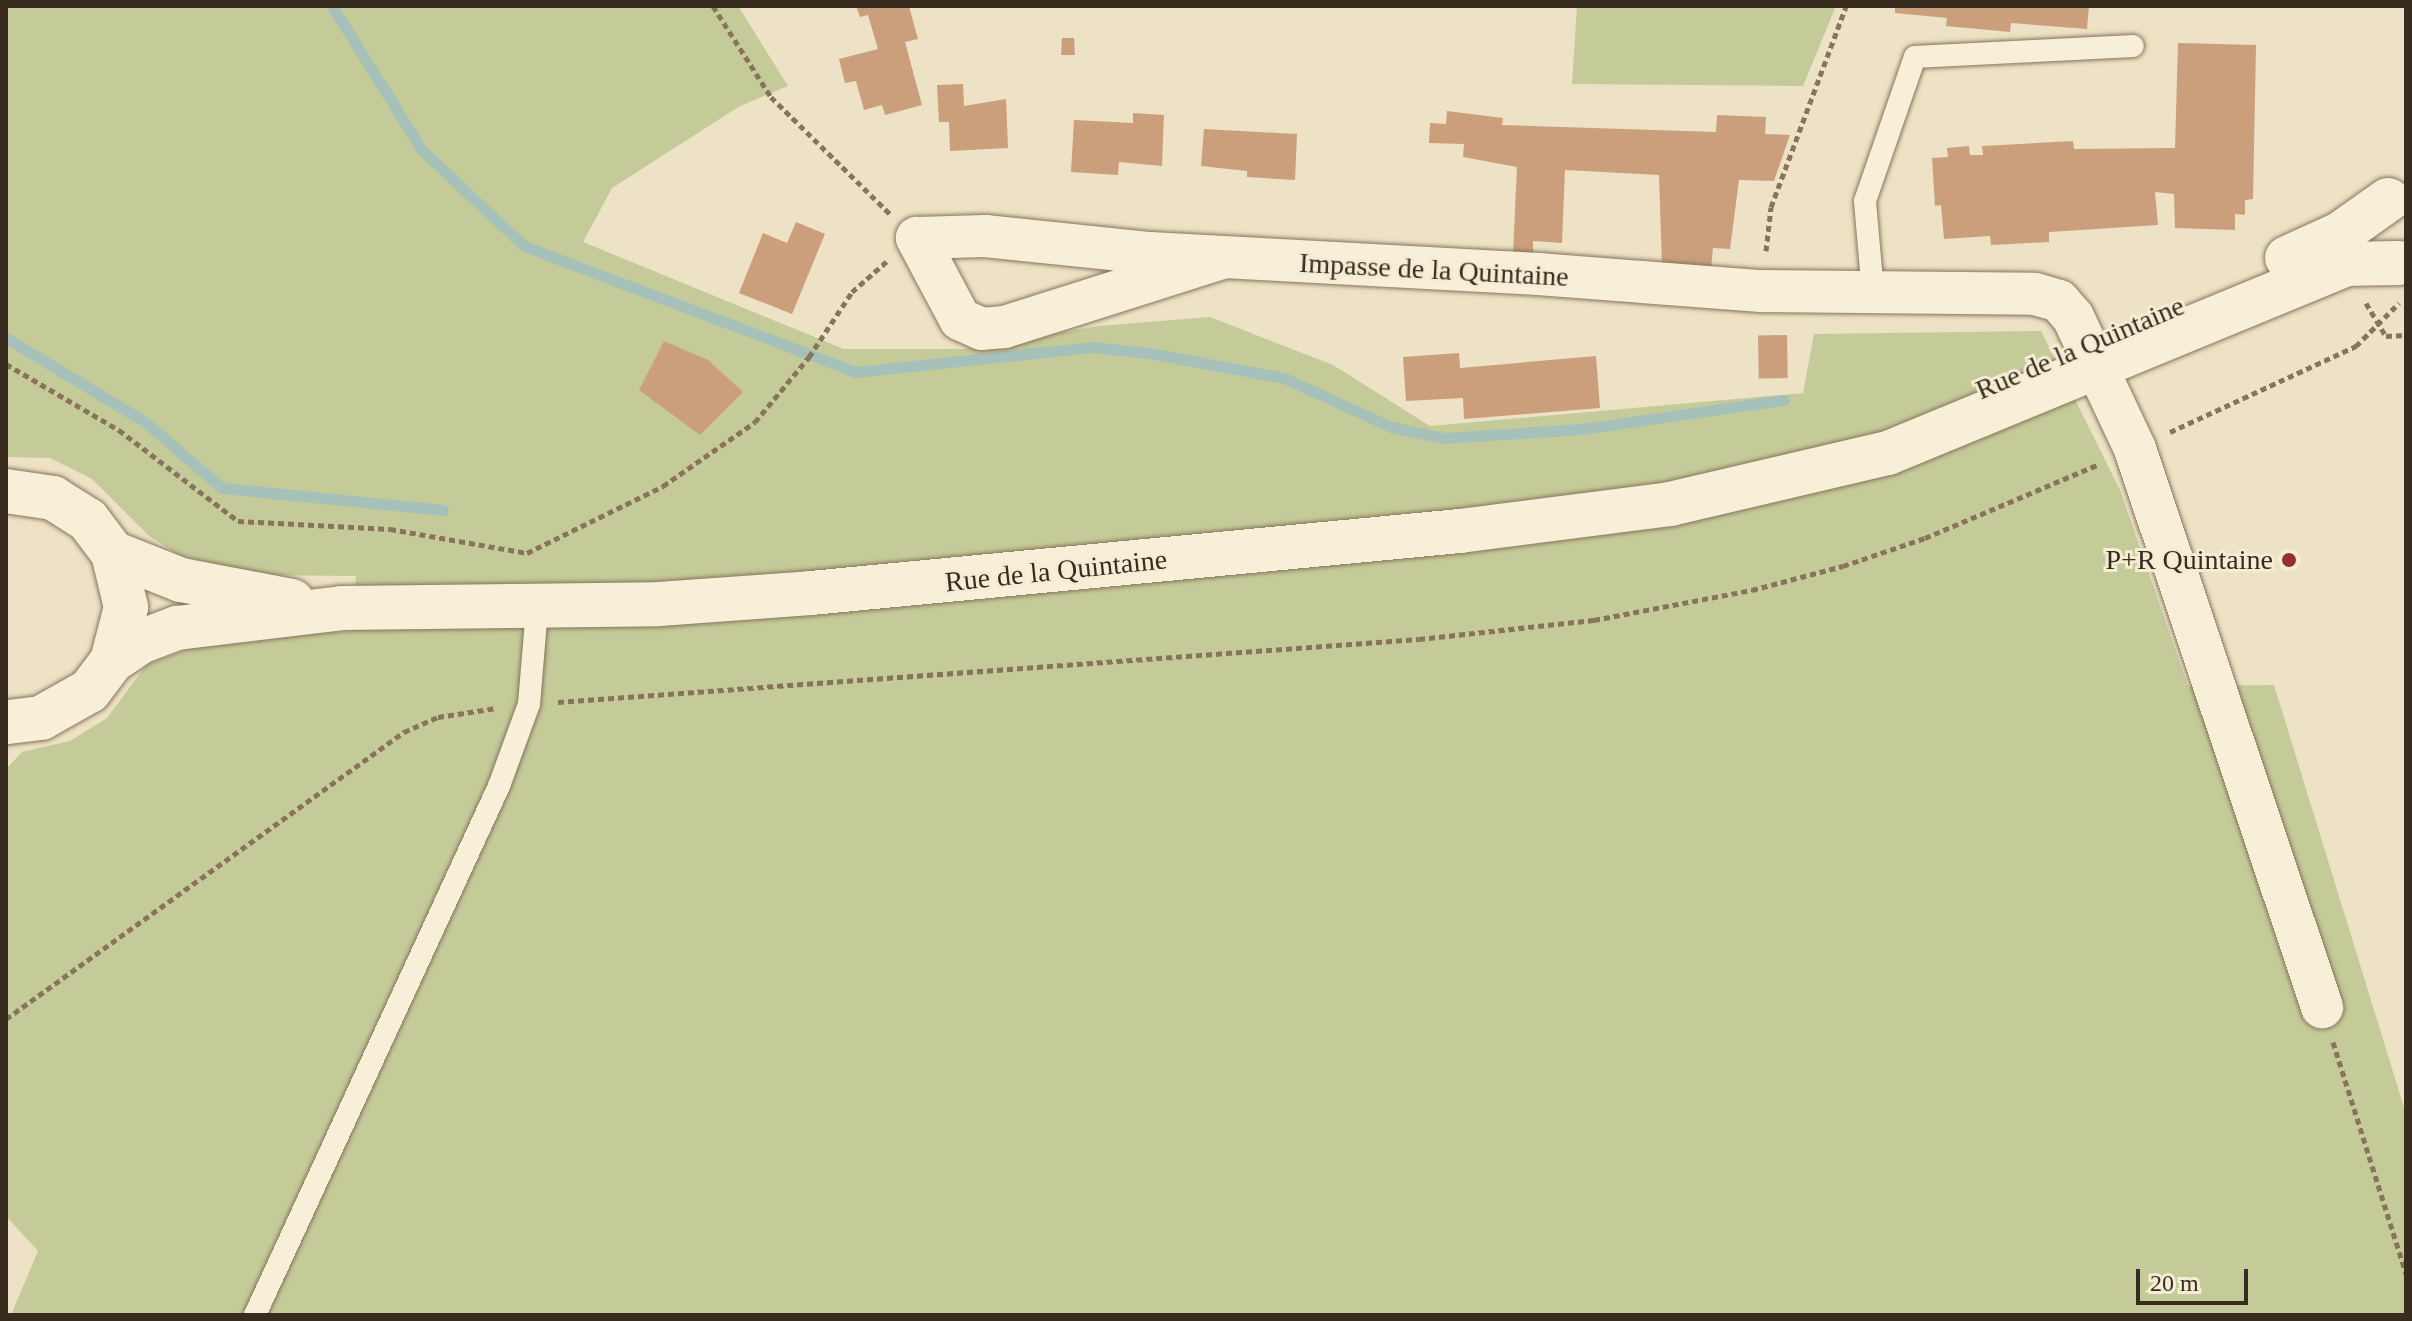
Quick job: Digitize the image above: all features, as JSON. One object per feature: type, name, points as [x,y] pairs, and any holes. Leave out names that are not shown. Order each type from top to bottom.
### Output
[{"type":"street","points":[[2397,189],[2386,240],[2404,276]]},
{"type":"street","name":"Rue de la Quintaine","points":[[112,661],[140,642],[177,628],[342,608],[537,608],[857,589],[1413,535],[1670,504],[1888,453],[2340,234],[2397,189]]},
{"type":"street","name":"Impasse de la Quintaine","points":[[917,238],[985,236],[1222,258],[1761,291],[2048,296],[2067,308],[2135,449],[2322,1007]]},
{"type":"street","points":[[917,238],[960,319],[982,329],[1004,327],[1222,258]]},
{"type":"street","name":"Rue de la Quintaine","points":[[2089,358],[2346,264],[2404,276]]},
{"type":"street","points":[[6,491],[33,493],[71,508],[113,553],[126,607],[112,661],[75,702],[12,726]]},
{"type":"street","name":"Rue de la Quintaine","points":[[113,553],[181,580],[342,608]]},
{"type":"lane","points":[[1873,293],[1865,201],[1915,57],[2133,46]]},
{"type":"lane","points":[[255,1315],[499,786],[529,704],[537,608]]},
{"type":"path","points":[[6,364],[119,430],[238,521],[390,529],[527,553],[663,486],[755,422],[809,357],[852,292],[917,238],[771,97],[713,6]]},
{"type":"path","points":[[1761,291],[1771,207],[1846,6]]},
{"type":"path","points":[[6,1019],[404,732],[438,717],[529,704],[1419,639],[1594,620],[1752,590],[1843,566],[1979,516],[2135,449],[2356,346],[2380,326],[2404,276]]},
{"type":"path","points":[[2380,326],[2386,336],[2406,335]]},
{"type":"path","points":[[2322,1007],[2406,1274]]},
{"type":"green space","points":[[6,6],[738,6],[788,86],[740,106],[612,188],[583,242],[844,349],[963,349],[1099,326],[1210,317],[1333,365],[1430,426],[1803,393],[1814,334],[2041,331],[2120,490],[2188,686],[2274,685],[2406,1114],[2406,1315],[11,1315],[38,1251],[6,1216],[6,769],[22,752],[70,741],[107,718],[147,664],[222,637],[350,631],[356,576],[252,575],[179,555],[149,536],[92,479],[50,458],[6,457]]},
{"type":"green space","points":[[1577,6],[1836,6],[1803,86],[1572,84]]},
{"type":"building","points":[[856,6],[909,6],[918,39],[905,42],[922,105],[885,115],[882,105],[864,110],[856,81],[845,83],[839,59],[878,49],[868,15],[860,17]]},
{"type":"building","points":[[1895,6],[2089,6],[2087,29],[2011,23],[2010,32],[1946,26],[1947,18],[1895,13]]},
{"type":"building","points":[[1062,38],[1074,38],[1075,55],[1061,55]]},
{"type":"building","points":[[2178,43],[2256,45],[2253,199],[2245,200],[2245,215],[2235,214],[2235,230],[2175,228],[2174,194],[2155,192],[2158,225],[2049,232],[2049,242],[1991,245],[1990,236],[1944,239],[1941,205],[1935,206],[1932,158],[1948,157],[1947,148],[1969,146],[1970,155],[1983,155],[1982,146],[2073,141],[2074,149],[2175,148]]},
{"type":"building","points":[[963,84],[964,106],[1006,99],[1008,148],[950,151],[949,122],[939,122],[937,85]]},
{"type":"building","points":[[1447,111],[1503,118],[1502,125],[1716,132],[1717,115],[1766,117],[1765,134],[1790,135],[1774,181],[1739,180],[1730,249],[1713,248],[1711,269],[1662,265],[1659,175],[1565,170],[1562,243],[1533,241],[1533,255],[1513,253],[1517,167],[1463,157],[1464,144],[1429,143],[1430,123],[1446,124]]},
{"type":"building","points":[[1133,113],[1164,115],[1162,166],[1119,162],[1118,175],[1071,172],[1074,120],[1133,123]]},
{"type":"building","points":[[1204,129],[1297,134],[1295,180],[1247,177],[1247,171],[1201,166]]},
{"type":"building","points":[[796,222],[825,234],[792,314],[739,293],[763,233],[787,243]]},
{"type":"building","points":[[1787,335],[1788,378],[1759,378],[1758,336]]},
{"type":"building","points":[[664,341],[708,360],[743,392],[700,435],[639,390]]},
{"type":"building","points":[[1459,353],[1460,368],[1596,356],[1600,408],[1464,419],[1463,398],[1406,401],[1403,357]]},
{"type":"waterway","points":[[332,6],[422,150],[524,246],[855,372],[1092,347],[1149,353],[1284,378],[1391,427],[1443,438],[1582,429],[1784,400]]},
{"type":"waterway","points":[[6,338],[145,422],[222,488],[443,510]]},
{"type":"place","name":"P+R Quintaine","points":[[2289,560]]}]
